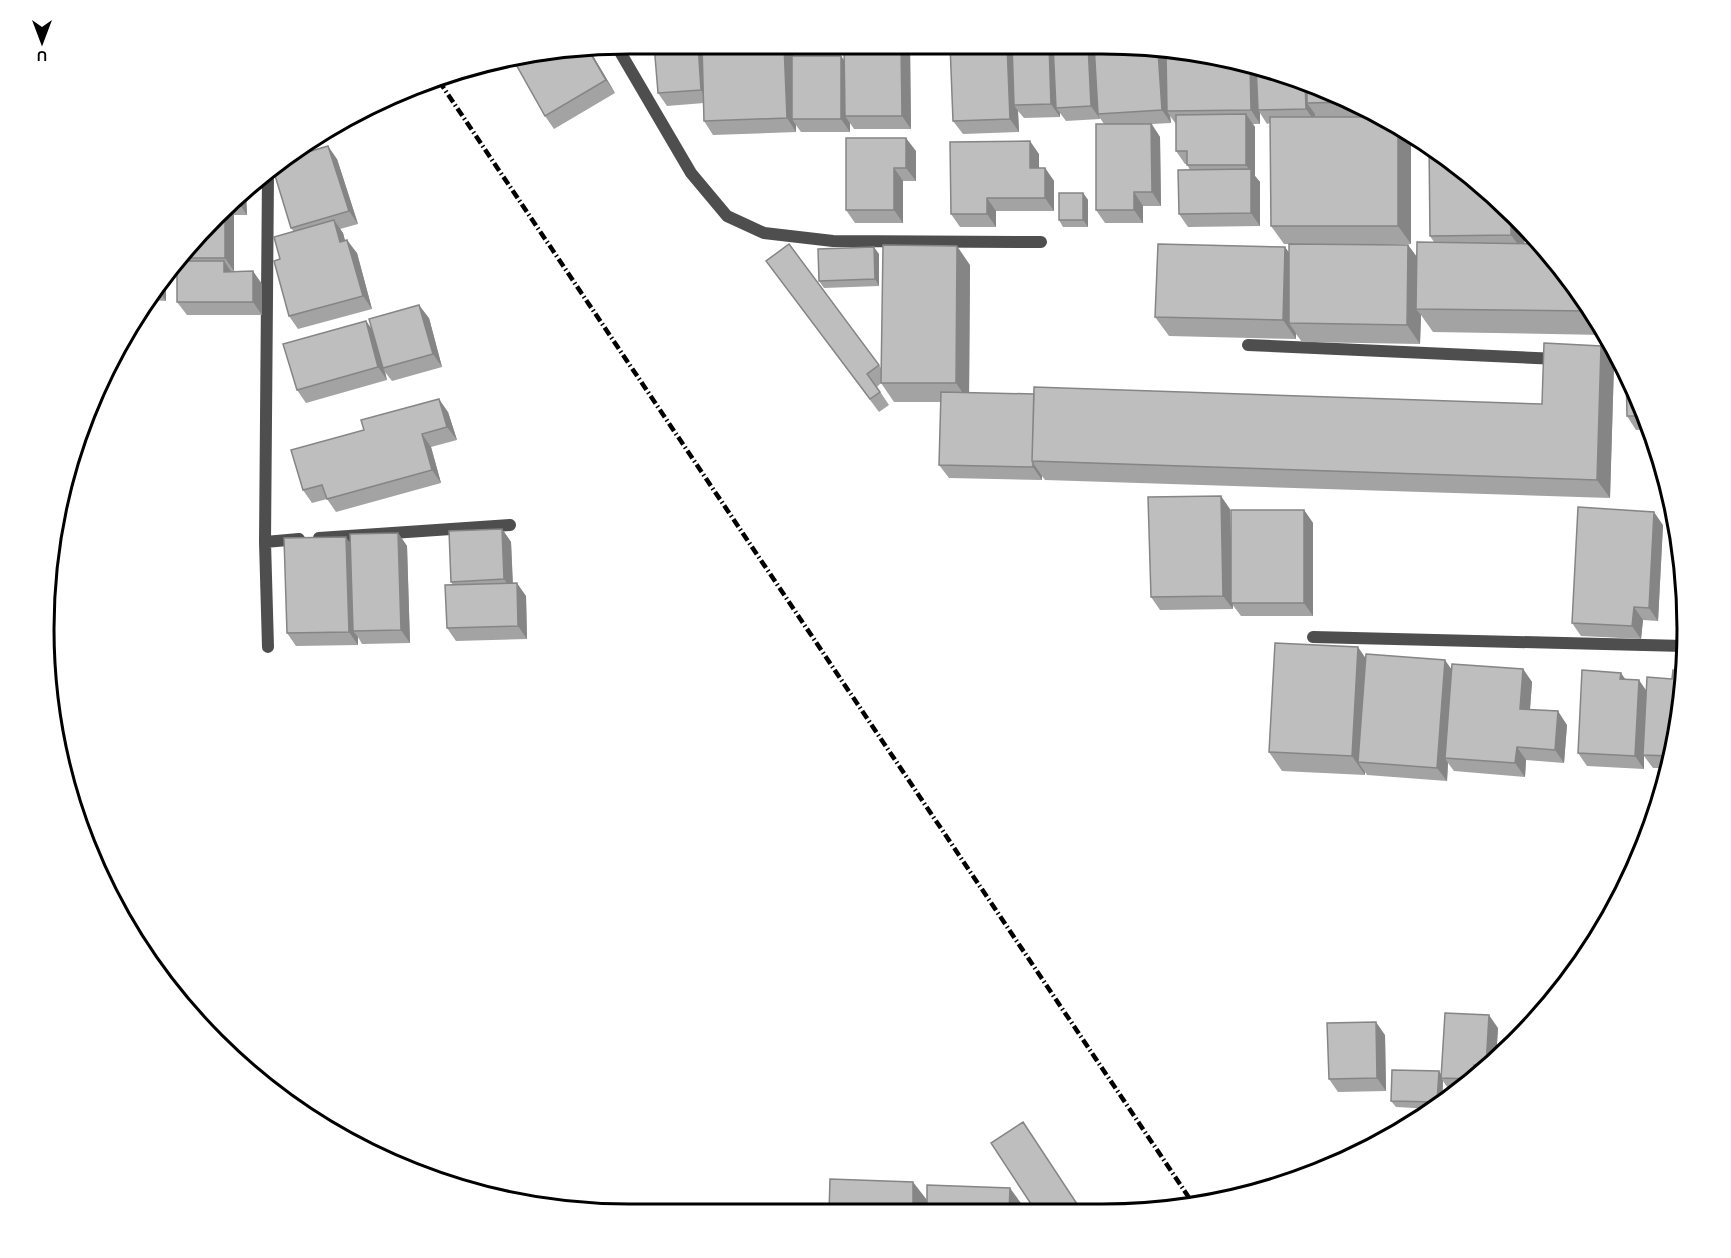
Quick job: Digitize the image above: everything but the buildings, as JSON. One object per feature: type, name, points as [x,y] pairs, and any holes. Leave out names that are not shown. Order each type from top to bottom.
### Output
[{"type":"street","points":[[621,54],[691,172],[727,216],[764,233],[833,241],[1041,242]]},
{"type":"street","points":[[268,182],[265,542],[268,647]]},
{"type":"street","points":[[1248,345],[1611,361]]},
{"type":"street","points":[[265,542],[510,525]]},
{"type":"street","points":[[1313,638],[1677,646]]},
{"type":"railway","points":[[442,86],[1189,1197]]}]
